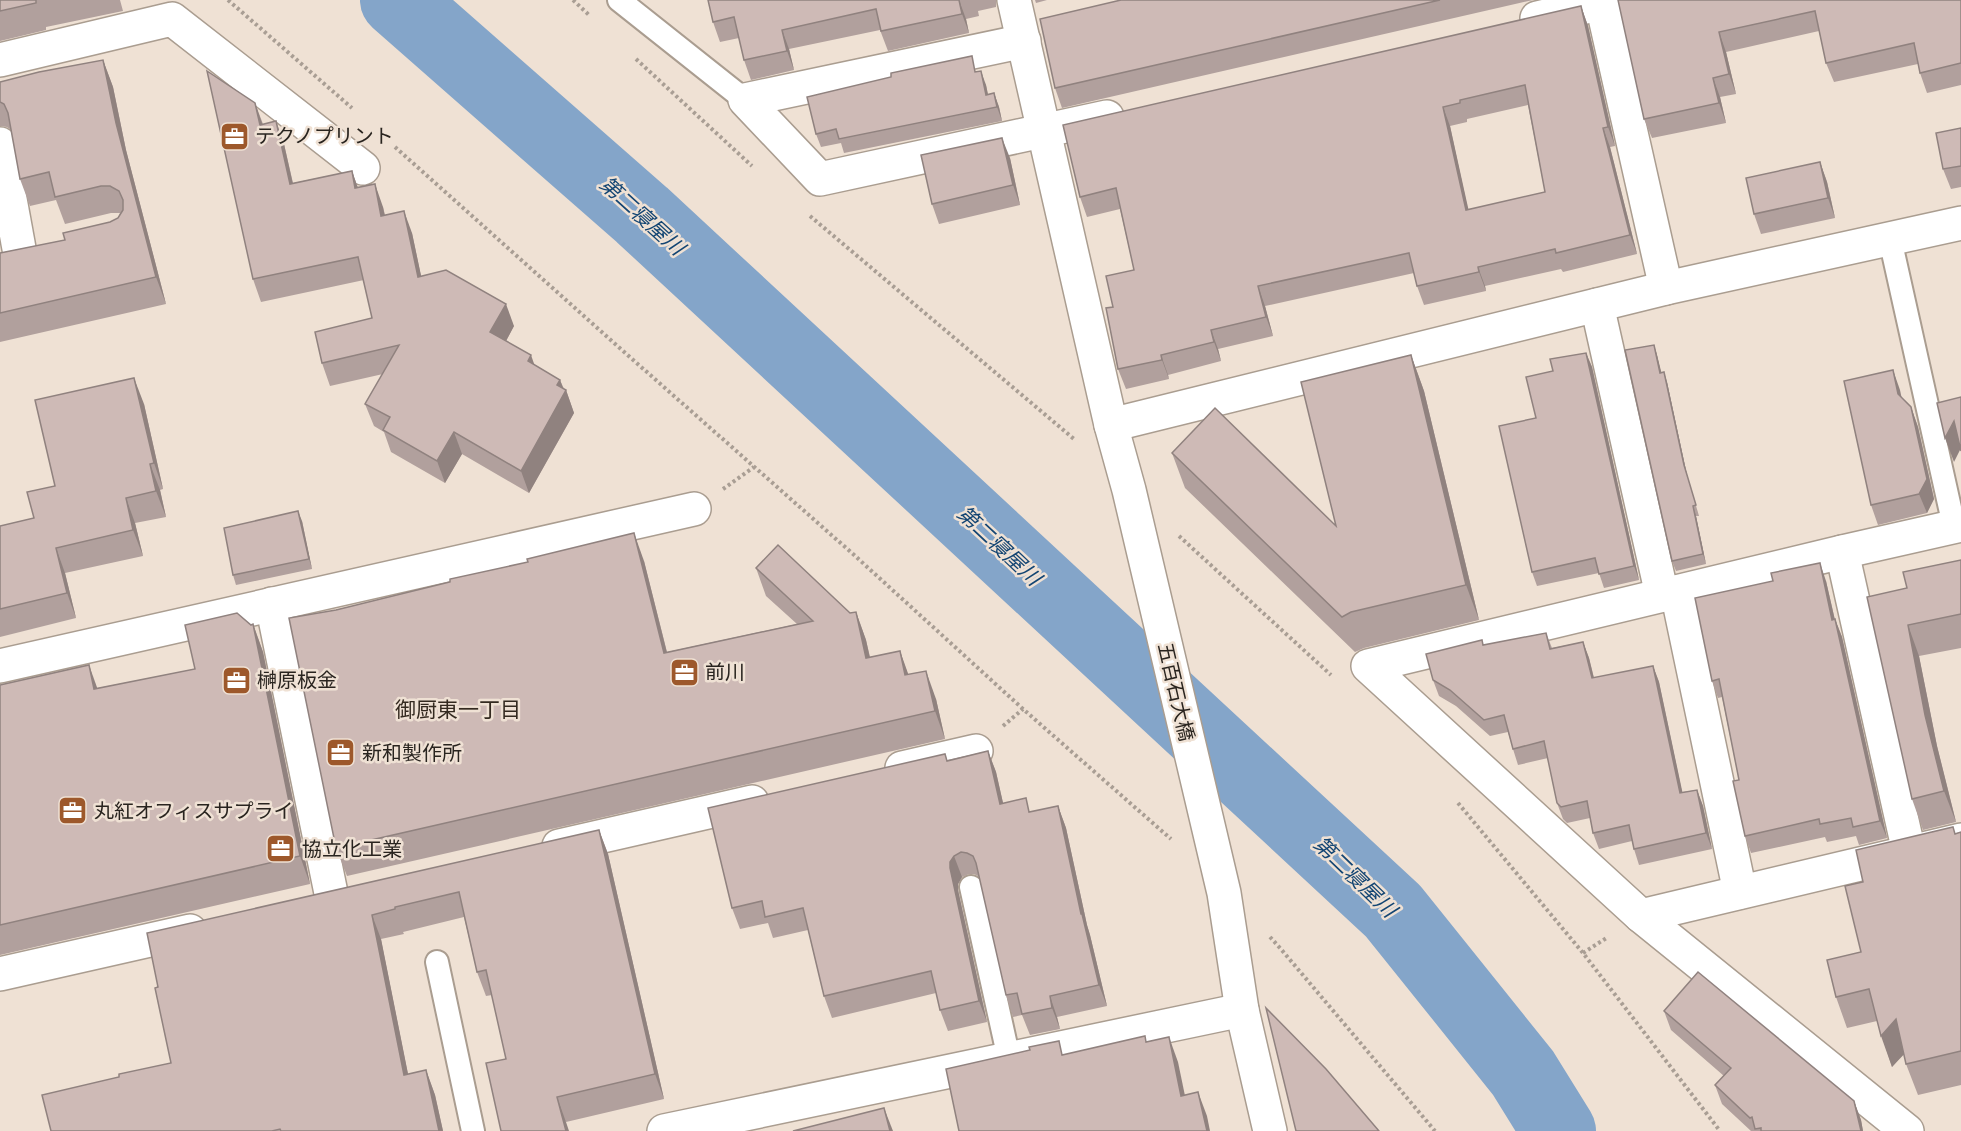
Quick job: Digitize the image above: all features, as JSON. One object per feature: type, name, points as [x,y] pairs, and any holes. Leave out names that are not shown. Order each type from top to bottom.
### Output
[{"type":"street","points":[[1509,25],[1610,2],[1666,288]]},
{"type":"street","points":[[1053,18],[1019,22],[745,100],[820,178],[1137,110]]},
{"type":"street","points":[[0,60],[172,19],[363,168]]},
{"type":"street","name":"五百石大橋","points":[[1019,22],[1224,894],[1242,1010],[1270,1131]]},
{"type":"street","points":[[0,144],[10,257],[52,247]]},
{"type":"street","points":[[1112,425],[1666,288],[1961,224]]},
{"type":"street","points":[[1597,305],[1670,593],[1740,892]]},
{"type":"street","points":[[0,666],[694,509]]},
{"type":"street","points":[[1907,1131],[1641,916],[1368,666],[1957,526]]},
{"type":"street","points":[[1842,552],[1909,852]]},
{"type":"street","points":[[272,604],[344,896],[298,906]]},
{"type":"street","points":[[873,775],[976,751]]},
{"type":"street","points":[[528,854],[781,796]]},
{"type":"street","points":[[1641,916],[1961,840]]},
{"type":"street","points":[[0,974],[218,924]]},
{"type":"street","points":[[664,1131],[1242,1010]]},
{"type":"lane","points":[[620,0],[745,100]]},
{"type":"lane","points":[[1890,239],[1957,526]]},
{"type":"lane","points":[[971,887],[1009,1059]]},
{"type":"lane","points":[[437,962],[473,1131]]},
{"type":"path","points":[[228,0],[354,109]]},
{"type":"path","points":[[573,0],[590,16]]},
{"type":"path","points":[[633,56],[753,168]]},
{"type":"path","points":[[388,140],[1176,844]]},
{"type":"path","points":[[807,214],[1078,443]]},
{"type":"path","points":[[1224,894],[1280,948],[1436,1131]]},
{"type":"path","points":[[1583,952],[1720,1131]]},
{"type":"building","points":[[0,0],[36,0],[36,3],[0,11]]},
{"type":"building","points":[[708,0],[959,0],[962,14],[881,31],[876,9],[782,30],[787,51],[744,60],[734,17],[713,22]]},
{"type":"building","points":[[1121,0],[1440,0],[1055,88],[1040,19]]},
{"type":"building","points":[[1618,0],[1961,0],[1961,63],[1920,73],[1914,43],[1826,63],[1815,11],[1719,32],[1729,74],[1713,78],[1719,103],[1644,119]]},
{"type":"building","points":[[1581,6],[1608,127],[1603,128],[1630,235],[1556,253],[1555,249],[1478,267],[1479,272],[1417,286],[1409,253],[1258,286],[1266,317],[1211,330],[1214,342],[1161,355],[1162,360],[1118,369],[1106,308],[1113,307],[1106,276],[1134,270],[1116,188],[1080,197],[1063,125]],"holes":[[[1525,85],[1545,192],[1466,210],[1443,107],[1460,103],[1460,100]]]},
{"type":"building","points":[[972,56],[975,72],[981,71],[986,95],[994,93],[997,107],[839,139],[836,129],[816,134],[807,97],[891,77],[891,73]]},
{"type":"building","points":[[103,60],[116,123],[156,277],[0,313],[0,253],[65,240],[63,233],[110,222],[118,218],[123,210],[123,200],[119,191],[110,186],[55,197],[49,172],[20,179],[8,113],[4,104],[0,102],[0,82]]},
{"type":"building","points":[[207,71],[255,103],[260,125],[276,121],[290,184],[352,171],[355,188],[375,184],[381,216],[404,211],[418,277],[446,270],[506,304],[490,332],[531,355],[528,361],[560,380],[557,385],[566,390],[521,471],[454,432],[437,461],[383,430],[390,417],[365,404],[399,345],[322,363],[315,332],[372,318],[358,257],[253,279]]},
{"type":"building","points":[[1961,128],[1961,166],[1943,169],[1936,133]]},
{"type":"building","points":[[1002,138],[1013,185],[932,204],[921,155]]},
{"type":"building","points":[[1820,162],[1828,198],[1754,214],[1746,178]]},
{"type":"building","points":[[1654,345],[1660,373],[1664,372],[1684,465],[1696,505],[1693,506],[1703,554],[1672,561],[1625,350]]},
{"type":"building","points":[[1586,353],[1634,566],[1599,574],[1595,558],[1532,572],[1499,426],[1536,418],[1526,377],[1553,371],[1550,359]]},
{"type":"building","points":[[1411,355],[1466,585],[1351,612],[1342,617],[1172,453],[1215,408],[1336,526],[1301,382]]},
{"type":"building","points":[[1893,370],[1898,394],[1911,407],[1927,479],[1919,494],[1871,505],[1844,381]]},
{"type":"building","points":[[134,378],[154,463],[150,464],[156,491],[126,498],[133,530],[56,548],[67,593],[0,609],[0,526],[34,518],[27,492],[55,486],[35,400]]},
{"type":"building","points":[[1961,397],[1961,451],[1954,421],[1945,438],[1937,403]]},
{"type":"building","points":[[298,511],[309,559],[233,575],[224,528]]},
{"type":"building","points":[[634,533],[664,653],[813,621],[756,568],[778,545],[850,613],[856,612],[866,658],[900,651],[905,675],[926,671],[935,711],[336,848],[289,618],[336,610],[450,582],[450,579],[528,562],[527,559]]},
{"type":"building","points":[[1961,560],[1961,614],[1908,625],[1925,715],[1944,791],[1912,799],[1867,597],[1907,588],[1903,572]]},
{"type":"building","points":[[1820,563],[1832,620],[1835,619],[1880,821],[1853,827],[1851,818],[1820,824],[1819,819],[1745,836],[1733,781],[1739,780],[1719,679],[1712,681],[1695,598],[1773,581],[1771,573]]},
{"type":"building","points":[[237,613],[251,625],[253,624],[300,856],[0,925],[0,685],[89,665],[94,689],[195,669],[185,625]]},
{"type":"building","points":[[1546,633],[1550,649],[1583,642],[1592,678],[1653,666],[1680,793],[1697,790],[1706,833],[1634,849],[1629,825],[1593,833],[1587,801],[1561,807],[1557,803],[1544,741],[1513,749],[1504,715],[1484,720],[1450,690],[1433,680],[1426,654],[1482,640],[1483,645]]},
{"type":"building","points":[[988,751],[1000,804],[1026,798],[1029,812],[1058,806],[1099,985],[1050,996],[1052,1008],[1022,1014],[1017,993],[1006,995],[976,863],[973,856],[967,853],[961,852],[954,856],[950,862],[950,868],[979,1001],[940,1010],[931,971],[824,996],[803,908],[765,917],[762,901],[732,908],[708,808],[945,754],[947,761]]},
{"type":"building","points":[[1953,827],[1955,834],[1961,832],[1961,1051],[1906,1064],[1896,1019],[1881,1036],[1869,989],[1836,997],[1827,960],[1861,952],[1845,886],[1863,882],[1856,850]]},
{"type":"building","points":[[599,830],[655,1074],[557,1097],[566,1131],[501,1131],[486,1063],[506,1059],[486,970],[477,972],[459,892],[395,907],[395,909],[372,915],[404,1075],[426,1070],[439,1131],[281,1131],[280,1129],[272,1131],[51,1131],[42,1095],[119,1077],[119,1074],[171,1063],[155,988],[158,987],[147,933]]},
{"type":"building","points":[[1698,972],[1854,1101],[1861,1131],[1761,1131],[1761,1128],[1755,1129],[1752,1117],[1750,1118],[1715,1085],[1731,1068],[1664,1011]]},
{"type":"building","points":[[1266,1008],[1326,1069],[1379,1131],[1296,1131]]},
{"type":"building","points":[[1145,1036],[1146,1042],[1169,1037],[1181,1096],[1198,1092],[1207,1131],[959,1131],[946,1069],[1059,1041],[1062,1055]]},
{"type":"building","points":[[884,1108],[890,1131],[793,1131]]},
{"type":"waterway","name":"第二寝屋川","points":[[397,0],[642,215],[1393,911],[1523,1073],[1559,1131]]},
{"type":"place","name":"テクノプリント","points":[[234,136]]},
{"type":"place","name":"前川","points":[[684,672]]},
{"type":"place","name":"榊原板金","points":[[236,680]]},
{"type":"place","name":"新和製作所","points":[[341,753]]},
{"type":"place","name":"丸紅オフィスサプライ","points":[[73,811]]},
{"type":"place","name":"協立化工業","points":[[281,849]]},
{"type":"district","name":"御厨東一丁目","points":[[458,710]]}]
